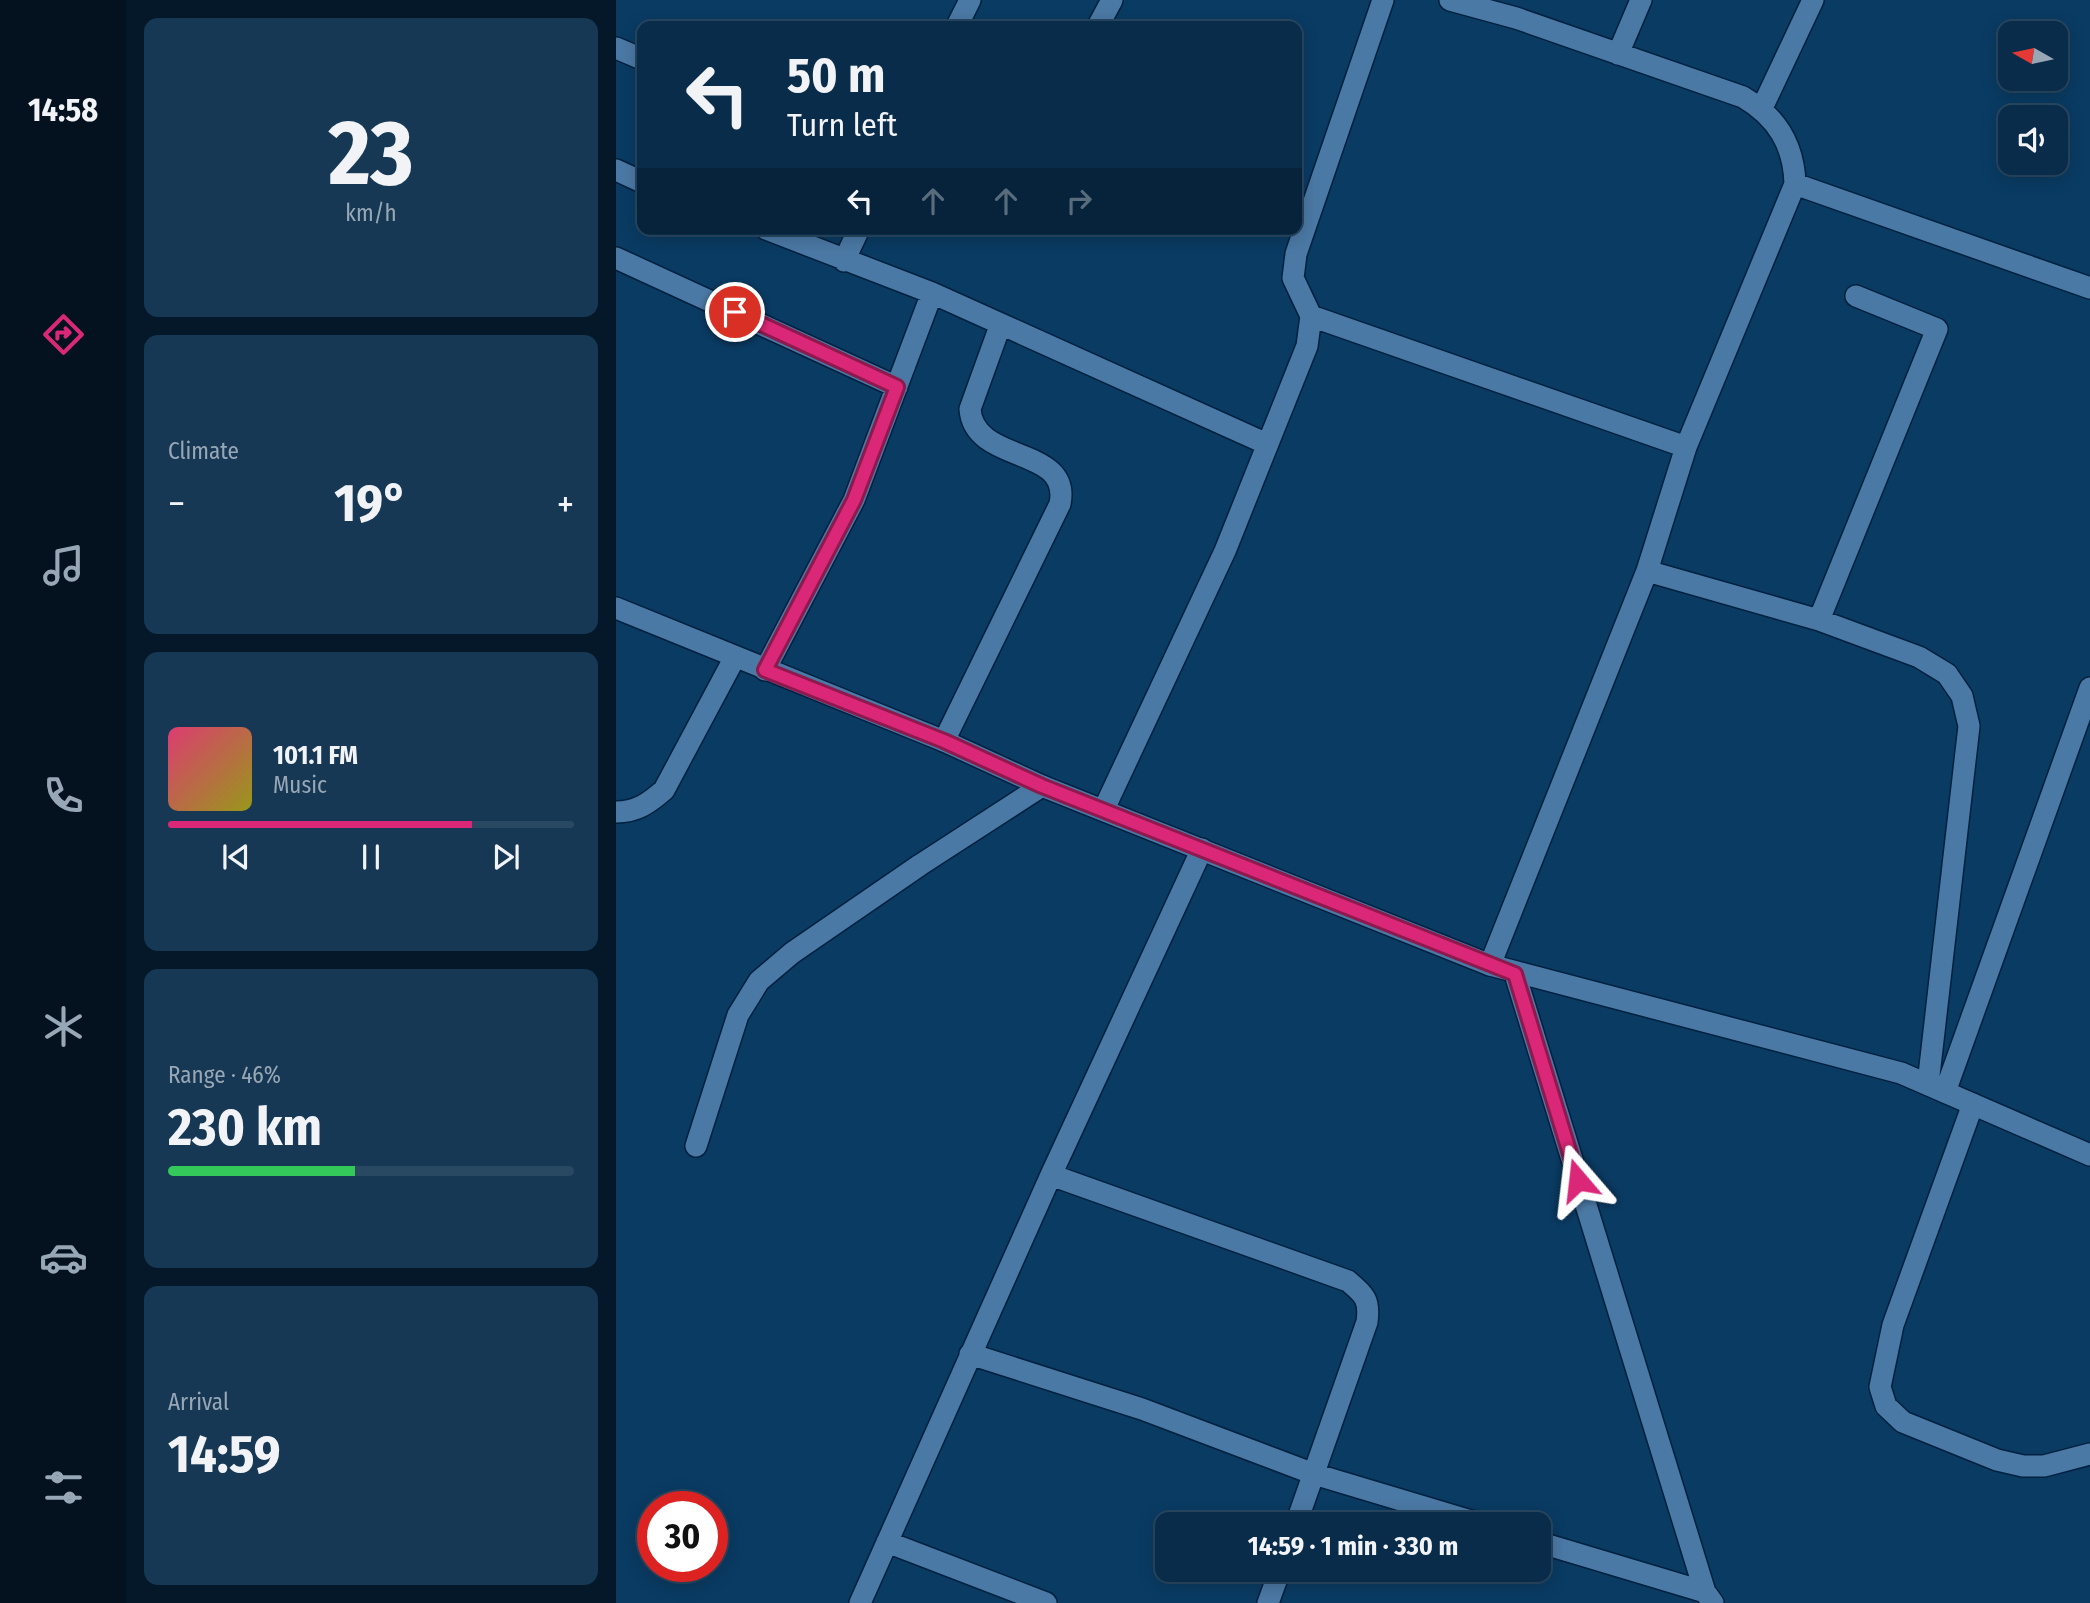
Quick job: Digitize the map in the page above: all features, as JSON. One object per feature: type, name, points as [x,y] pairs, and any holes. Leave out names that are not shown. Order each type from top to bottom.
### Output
[{"type":"street","points":[[960,21],[970,0]]},
{"type":"street","points":[[1101,21],[1112,0]]},
{"type":"street","points":[[1104,808],[1225,551],[1307,346],[1311,316],[1293,278],[1296,254],[1383,0]]},
{"type":"street","points":[[1450,0],[1516,18],[1743,97],[1762,108],[1787,139],[1795,162],[1795,184],[1686,447],[1647,571],[1490,965]]},
{"type":"street","points":[[1618,54],[1641,0]]},
{"type":"street","points":[[1762,108],[1813,0]]},
{"type":"street","points":[[616,48],[637,57]]},
{"type":"street","points":[[616,170],[637,180]]},
{"type":"street","points":[[1795,184],[2090,288]]},
{"type":"street","points":[[781,235],[932,293],[1000,326],[1267,444]]},
{"type":"street","points":[[844,261],[856,235]]},
{"type":"street","points":[[616,258],[897,387]]},
{"type":"street","points":[[765,670],[854,500],[932,293]]},
{"type":"street","points":[[1819,620],[1937,329],[1856,296]]},
{"type":"street","points":[[1311,316],[1686,447]]},
{"type":"street","points":[[944,741],[1060,504],[1063,488],[1055,473],[981,436],[971,424],[970,409],[1000,326]]},
{"type":"street","points":[[1647,571],[1819,620],[1919,657],[1947,674],[1962,696],[1969,726],[1936,1088]]},
{"type":"street","points":[[616,608],[944,741],[1042,786],[1104,808],[1490,965],[1515,974],[1901,1073],[2090,1155]]},
{"type":"street","points":[[616,812],[627,812],[646,805],[664,790],[735,657]]},
{"type":"street","points":[[1936,1088],[2090,688]]},
{"type":"street","points":[[696,1146],[738,1015],[759,981],[792,953],[1042,786]]},
{"type":"street","points":[[860,1603],[1051,1175],[1202,849]]},
{"type":"street","points":[[1515,974],[1709,1597]]},
{"type":"street","points":[[1973,1104],[1893,1325],[1880,1387],[1886,1406],[1903,1422],[2010,1463],[2045,1466],[2090,1454]]},
{"type":"street","points":[[1051,1175],[1348,1281],[1365,1295],[1369,1304],[1367,1322],[1300,1512]]},
{"type":"street","points":[[970,1354],[1142,1409],[1314,1474],[1440,1512]]},
{"type":"street","points":[[887,1542],[1046,1603]]},
{"type":"street","points":[[1551,1546],[1709,1597]]},
{"type":"street","points":[[1268,1603],[1276,1582]]},
{"type":"route","points":[[735,312],[897,387],[854,500],[765,670],[944,741],[1042,786],[1104,808],[1515,974],[1578,1180]]}]
